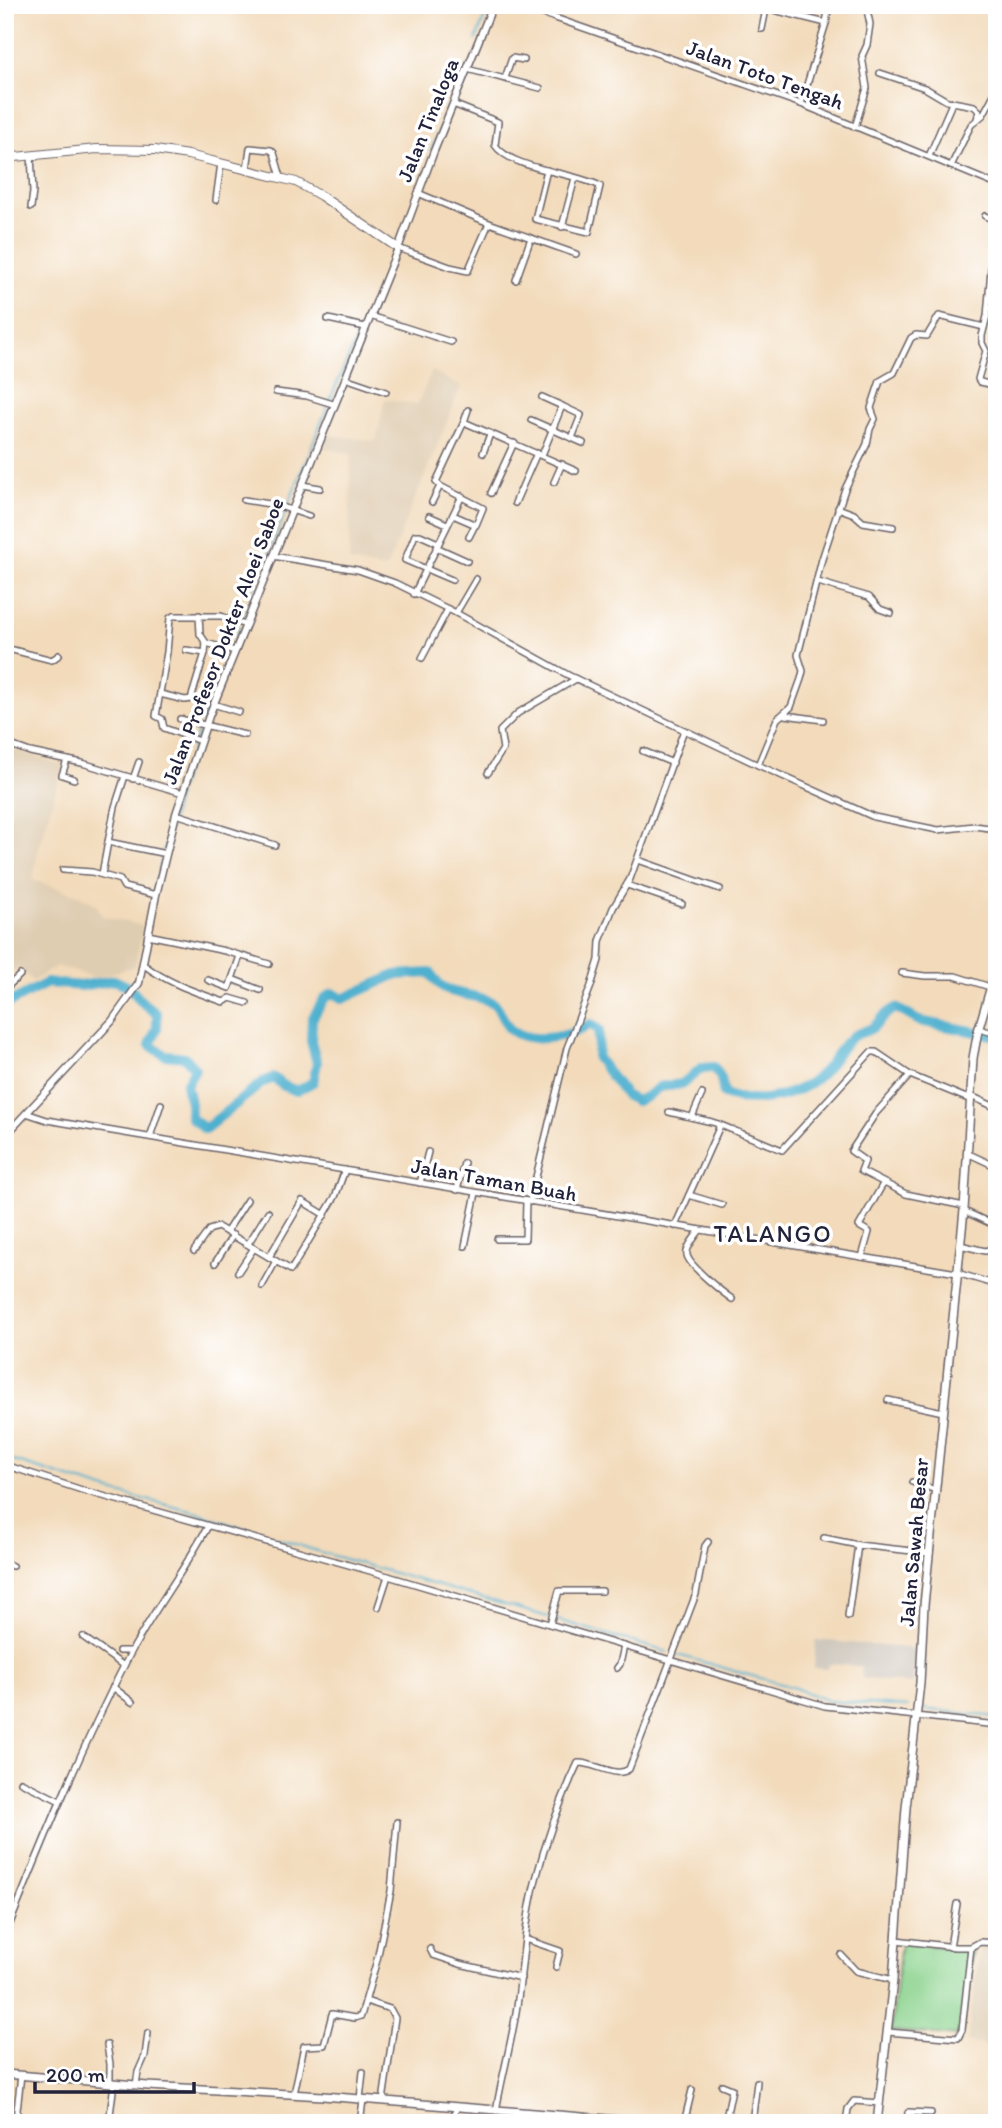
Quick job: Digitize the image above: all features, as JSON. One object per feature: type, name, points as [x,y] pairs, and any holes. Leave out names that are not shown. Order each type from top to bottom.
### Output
[{"type":"main road","points":[[5,158],[75,150],[134,149],[172,152],[247,169],[296,182],[398,248]]},
{"type":"main road","name":"Jalan Sawah Besar","points":[[877,2123],[893,1980],[924,1605],[964,1208],[976,1042],[997,966]]},
{"type":"main road","points":[[5,2074],[362,2099],[584,2120],[656,2123]]},
{"type":"street","name":"Jalan Tinaloga","points":[[398,248],[492,5]]},
{"type":"street","name":"Jalan Toto Tengah","points":[[517,5],[801,104],[997,185]]},
{"type":"street","points":[[753,5],[826,23]]},
{"type":"street","points":[[801,104],[829,5]]},
{"type":"street","points":[[855,127],[867,88],[862,56],[867,45],[870,24],[866,5]]},
{"type":"street","points":[[762,29],[766,9]]},
{"type":"street","points":[[505,78],[512,58],[524,60]]},
{"type":"street","points":[[467,69],[540,88]]},
{"type":"street","points":[[880,73],[929,90],[952,103],[974,106],[979,111],[977,119]]},
{"type":"street","points":[[951,166],[971,125],[983,115],[997,89]]},
{"type":"street","points":[[929,156],[952,103]]},
{"type":"street","points":[[453,104],[498,122],[495,142],[497,149],[526,164],[599,184],[601,189],[589,232],[562,227],[535,217],[547,170]]},
{"type":"street","points":[[247,169],[250,148],[271,150],[281,177]]},
{"type":"street","points":[[31,155],[31,207]]},
{"type":"street","points":[[216,200],[220,163]]},
{"type":"street","points":[[562,227],[575,178]]},
{"type":"street","points":[[418,193],[489,223],[576,254]]},
{"type":"street","points":[[985,216],[997,221]]},
{"type":"street","points":[[398,248],[468,271],[489,223]]},
{"type":"street","points":[[516,280],[531,238]]},
{"type":"street","name":"Jalan Profesor Dokter Aloei Saboe","points":[[5,1136],[112,1021],[139,983],[144,965],[152,894],[196,739],[214,704],[243,624],[273,556],[287,509],[302,485],[330,403],[345,378],[363,326],[370,316],[398,248]]},
{"type":"street","points":[[989,384],[979,382],[978,379],[986,351],[982,343],[991,269],[997,253]]},
{"type":"street","points":[[758,765],[775,723],[788,711],[802,674],[798,655],[822,559],[849,477],[867,444],[875,419],[870,410],[880,381],[894,373],[911,338],[916,335],[927,336],[940,315],[984,327]]},
{"type":"street","points":[[370,316],[451,342]]},
{"type":"street","points":[[328,319],[363,326]]},
{"type":"street","points":[[345,378],[386,392]]},
{"type":"street","points":[[276,392],[307,396],[330,403]]},
{"type":"street","points":[[542,397],[582,415],[572,438]]},
{"type":"street","points":[[515,503],[562,406]]},
{"type":"street","points":[[468,410],[436,482],[483,507],[469,537]]},
{"type":"street","points":[[531,420],[583,443]]},
{"type":"street","points":[[464,422],[576,471]]},
{"type":"street","points":[[483,453],[490,434]]},
{"type":"street","points":[[491,493],[514,443]]},
{"type":"street","points":[[554,482],[562,464]]},
{"type":"street","points":[[302,485],[320,488]]},
{"type":"street","points":[[432,502],[440,486]]},
{"type":"street","points":[[414,594],[462,496]]},
{"type":"street","points":[[244,500],[309,516]]},
{"type":"street","points":[[838,508],[854,514],[863,522],[893,527]]},
{"type":"street","points":[[453,515],[475,525]]},
{"type":"street","points":[[429,516],[447,524]]},
{"type":"street","points":[[452,580],[405,560],[414,536],[420,535],[467,561]]},
{"type":"street","points":[[273,556],[358,570],[394,583],[684,730],[887,821],[938,830],[974,826],[997,829]]},
{"type":"street","points":[[456,613],[476,579]]},
{"type":"street","points":[[818,582],[869,597],[880,609],[891,613]]},
{"type":"street","points":[[422,658],[448,609]]},
{"type":"street","points":[[160,694],[191,699],[205,653],[199,615]]},
{"type":"street","points":[[196,739],[163,727],[162,719],[156,715],[170,618],[221,616],[243,624]]},
{"type":"street","points":[[205,643],[235,651]]},
{"type":"street","points":[[5,648],[52,660],[59,655]]},
{"type":"street","points":[[186,650],[205,653]]},
{"type":"street","points":[[488,773],[503,749],[500,731],[510,719],[577,678]]},
{"type":"street","points":[[214,704],[239,712]]},
{"type":"street","points":[[781,715],[823,720]]},
{"type":"street","points":[[180,719],[244,735]]},
{"type":"street","points":[[497,1239],[525,1239],[528,1202],[567,1048],[599,960],[601,935],[638,860],[684,730]]},
{"type":"street","points":[[5,743],[179,792]]},
{"type":"street","points":[[643,751],[673,763]]},
{"type":"street","points":[[67,760],[62,775],[74,779]]},
{"type":"street","points":[[133,779],[139,762]]},
{"type":"street","points":[[102,874],[115,807],[125,776]]},
{"type":"street","points":[[176,814],[275,845]]},
{"type":"street","points":[[108,842],[163,854]]},
{"type":"street","points":[[638,860],[720,889]]},
{"type":"street","points":[[63,870],[102,874],[120,880],[124,887],[152,894]]},
{"type":"street","points":[[627,885],[682,904]]},
{"type":"street","points":[[148,935],[269,964]]},
{"type":"street","points":[[208,980],[229,988],[240,956]]},
{"type":"street","points":[[144,965],[168,981],[213,998],[224,1002],[230,998],[247,1003]]},
{"type":"street","points":[[902,973],[955,976],[990,987]]},
{"type":"street","points":[[5,989],[20,975]]},
{"type":"street","points":[[232,979],[260,990]]},
{"type":"street","points":[[978,1030],[997,1034]]},
{"type":"street","points":[[669,1112],[718,1125],[780,1151],[871,1052],[876,1052],[910,1075],[997,1108]]},
{"type":"street","points":[[910,1075],[876,1113],[851,1150],[864,1160],[861,1171],[906,1194],[964,1208],[992,1224]]},
{"type":"street","points":[[692,1117],[702,1094]]},
{"type":"street","points":[[150,1137],[161,1104]]},
{"type":"street","name":"Jalan Taman Buah","points":[[26,1113],[47,1120],[957,1273],[997,1285]]},
{"type":"street","points":[[675,1226],[718,1131],[718,1125]]},
{"type":"street","points":[[420,1184],[428,1153]]},
{"type":"street","points":[[967,1153],[997,1167]]},
{"type":"street","points":[[457,1190],[464,1163]]},
{"type":"street","points":[[194,1251],[209,1230],[218,1227],[291,1270],[335,1197],[345,1170]]},
{"type":"street","points":[[862,1257],[869,1232],[859,1226],[883,1184]]},
{"type":"street","points":[[465,1246],[476,1193]]},
{"type":"street","points":[[689,1195],[722,1205]]},
{"type":"street","points":[[215,1263],[247,1200]]},
{"type":"street","points":[[269,1257],[302,1201],[325,1215]]},
{"type":"street","points":[[238,1272],[268,1212]]},
{"type":"street","points":[[700,1230],[687,1250],[687,1255],[709,1283],[732,1299]]},
{"type":"street","points":[[960,1245],[985,1251],[997,1248]]},
{"type":"street","points":[[261,1286],[276,1261]]},
{"type":"street","points":[[888,1400],[943,1412]]},
{"type":"street","points":[[5,1474],[7,1466],[85,1491],[388,1576],[837,1708],[997,1725]]},
{"type":"street","points":[[912,1482],[936,1490]]},
{"type":"street","points":[[5,1936],[84,1744],[131,1651],[187,1565],[208,1525]]},
{"type":"street","points":[[824,1538],[858,1545],[930,1553]]},
{"type":"street","points":[[496,2111],[536,1879],[577,1765],[583,1762],[619,1773],[629,1769],[696,1594],[708,1542]]},
{"type":"street","points":[[848,1616],[858,1545]]},
{"type":"street","points":[[5,1563],[12,1566]]},
{"type":"street","points":[[378,1607],[388,1576]]},
{"type":"street","points":[[550,1624],[559,1591],[602,1591]]},
{"type":"street","points":[[83,1637],[124,1666]]},
{"type":"street","points":[[617,1668],[624,1646]]},
{"type":"street","points":[[119,1651],[131,1651]]},
{"type":"street","points":[[113,1687],[132,1702]]},
{"type":"street","points":[[21,1782],[60,1801]]},
{"type":"street","points":[[294,2094],[304,2046],[324,2045],[332,2014],[360,2018],[391,1891],[397,1822]]},
{"type":"street","points":[[950,1947],[957,1903]]},
{"type":"street","points":[[525,1939],[560,1951],[556,1967]]},
{"type":"street","points":[[896,1940],[950,1947],[971,1947],[980,1942],[997,1943]]},
{"type":"street","points":[[888,2032],[958,2038],[963,2020],[971,1947]]},
{"type":"street","points":[[430,1949],[433,1955],[460,1964],[521,1978]]},
{"type":"street","points":[[841,1955],[856,1971],[893,1980]]},
{"type":"street","points":[[366,2001],[390,2008],[395,2018],[383,2101]]},
{"type":"street","points":[[136,2085],[145,2056],[148,2033]]},
{"type":"street","points":[[107,2045],[112,2082],[110,2123]]},
{"type":"street","points":[[360,2123],[363,2072]]},
{"type":"street","points":[[21,2076],[16,2113],[18,2122],[34,2122]]},
{"type":"street","points":[[752,2123],[757,2082]]},
{"type":"street","points":[[722,2085],[732,2089],[725,2123]]},
{"type":"street","points":[[684,2123],[692,2091]]},
{"type":"street","points":[[846,2123],[848,2109],[854,2101],[880,2103]]},
{"type":"street","points":[[453,2123],[456,2108]]},
{"type":"street","points":[[907,2123],[908,2112],[931,2113]]},
{"type":"shaded area","points":[[432,371],[461,387],[386,569],[349,562],[351,454],[324,448],[329,435],[376,441],[385,399],[417,405]]},
{"type":"shaded area","points":[[5,747],[63,765],[37,855],[33,880],[96,904],[102,916],[143,926],[135,966],[95,978],[57,966],[33,981],[18,967],[5,978]]},
{"type":"shaded area","points":[[816,1640],[916,1649],[913,1684],[862,1678],[861,1666],[829,1664],[828,1669],[814,1668]]},
{"type":"shaded area","points":[[980,1943],[997,1947],[997,2025],[990,2046],[967,2042]]},
{"type":"green space","points":[[901,1942],[972,1951],[961,2036],[891,2031]]},
{"type":"waterway","points":[[476,40],[489,5]]},
{"type":"waterway","points":[[431,151],[457,84]]},
{"type":"waterway","points":[[363,323],[389,264]]},
{"type":"waterway","points":[[330,400],[361,328]]},
{"type":"waterway","points":[[242,621],[328,405]]},
{"type":"waterway","points":[[232,647],[240,626]]},
{"type":"waterway","points":[[201,722],[230,653]]},
{"type":"waterway","points":[[180,788],[199,727]]},
{"type":"waterway","points":[[154,890],[178,794]]},
{"type":"waterway","points":[[5,1005],[47,983],[81,986],[114,980],[129,987],[157,1014],[157,1028],[150,1045],[165,1055],[185,1057],[195,1069],[186,1085],[191,1118],[205,1129],[263,1082],[274,1078],[282,1085],[297,1091],[313,1082],[317,1063],[311,1041],[312,1019],[324,999],[333,993],[343,999],[395,975],[431,973],[436,981],[450,991],[485,999],[493,1003],[506,1024],[519,1035],[551,1038],[573,1033],[590,1024],[599,1030],[597,1058],[626,1096],[636,1101],[659,1087],[682,1084],[702,1068],[714,1067],[721,1078],[724,1094],[737,1098],[764,1099],[791,1093],[824,1071],[852,1037],[872,1028],[896,1008],[919,1021],[997,1036]]},
{"type":"waterway","points":[[129,987],[137,978]]},
{"type":"waterway","points":[[5,1458],[548,1617]]},
{"type":"waterway","points":[[554,1619],[667,1652]]},
{"type":"waterway","points":[[678,1655],[795,1688],[829,1701],[908,1707]]},
{"type":"waterway","points":[[922,1709],[997,1717]]},
{"type":"district","name":"TALANGO","points":[[773,1234]]}]
